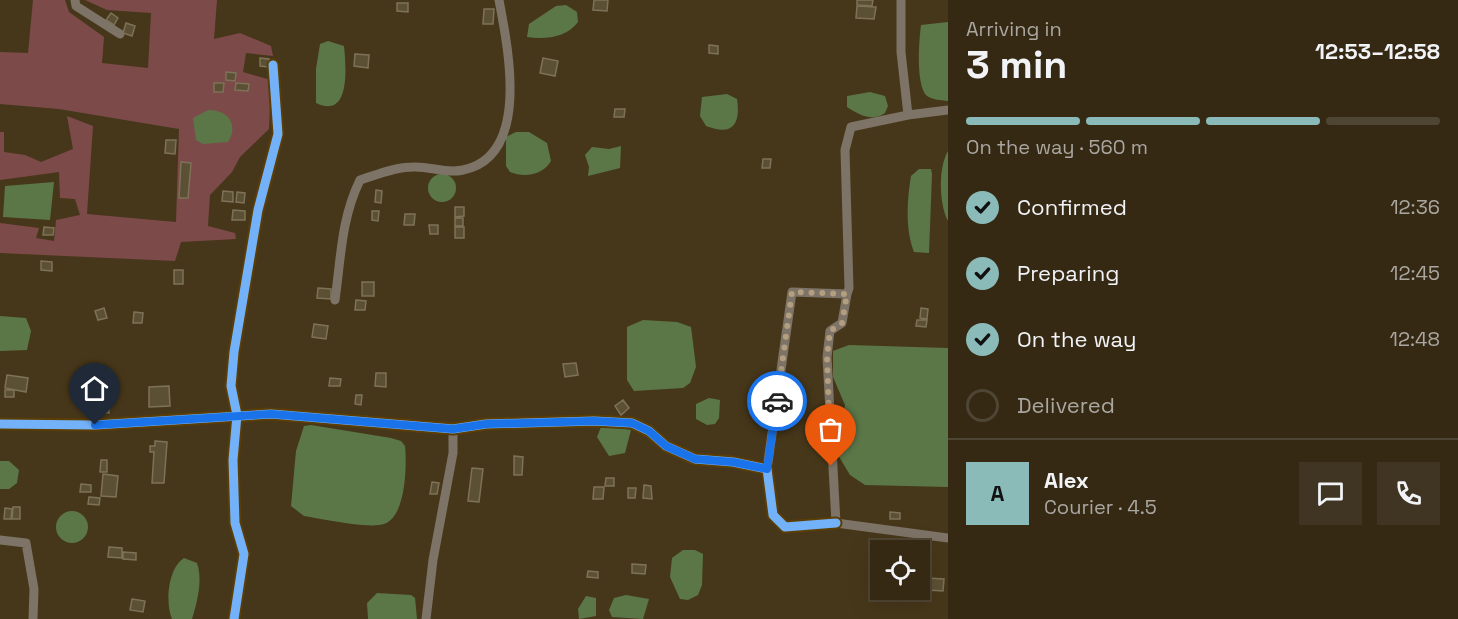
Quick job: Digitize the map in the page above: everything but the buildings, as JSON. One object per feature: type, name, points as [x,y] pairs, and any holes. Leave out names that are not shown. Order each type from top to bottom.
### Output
[{"type":"street","points":[[75,0],[76,6],[120,34]]},
{"type":"street","points":[[335,300],[342,231],[348,204],[360,180],[413,166],[452,172],[474,167],[483,164],[503,137],[508,125],[508,57],[499,0]]},
{"type":"street","points":[[901,0],[901,52],[908,115]]},
{"type":"street","points":[[234,619],[244,554],[235,523],[233,460],[237,415],[231,386],[234,352],[258,210],[278,134],[273,65]]},
{"type":"street","points":[[836,523],[827,357],[830,331],[842,323],[849,280],[845,150],[851,127],[908,115],[948,110]]},
{"type":"street","points":[[847,294],[792,292],[767,469],[773,515],[785,527],[836,523],[948,538]]},
{"type":"street","points":[[0,424],[95,425],[271,414],[453,429],[486,424],[594,421],[632,423],[649,431],[666,446],[695,459],[733,462],[767,469]]},
{"type":"street","points":[[426,619],[433,560],[453,453],[453,429]]},
{"type":"street","points":[[0,540],[26,543],[34,589],[33,619]]},
{"type":"shaded area","points":[[33,0],[65,0],[69,12],[104,37],[102,63],[148,68],[151,13],[107,10],[85,0],[217,0],[214,39],[240,33],[271,46],[273,56],[246,53],[243,72],[271,80],[269,129],[240,157],[232,172],[210,195],[208,226],[235,233],[236,239],[181,242],[175,261],[0,253],[0,223],[39,228],[36,238],[54,241],[56,220],[80,215],[75,199],[60,198],[59,172],[0,180],[0,132],[4,132],[4,152],[25,155],[41,162],[73,149],[67,116],[93,126],[87,214],[176,222],[179,129],[59,109],[0,104],[0,52],[28,53]]},
{"type":"shaded area","points":[[566,5],[577,12],[578,22],[573,27],[556,36],[527,37],[529,24],[556,6]]},
{"type":"shaded area","points":[[948,22],[948,101],[933,99],[925,94],[920,80],[919,60],[921,25]]},
{"type":"shaded area","points":[[328,41],[344,46],[345,77],[341,98],[335,104],[327,106],[316,103],[316,69],[320,44]]},
{"type":"shaded area","points":[[870,92],[885,96],[888,106],[885,113],[870,117],[847,107],[847,96]]},
{"type":"shaded area","points":[[727,94],[737,99],[736,122],[728,129],[722,130],[706,126],[700,116],[702,97]]},
{"type":"shaded area","points":[[208,110],[221,112],[230,119],[232,129],[228,142],[203,144],[196,140],[193,118]]},
{"type":"shaded area","points":[[516,132],[529,132],[547,143],[551,161],[548,166],[527,175],[510,172],[506,166],[506,137]]},
{"type":"shaded area","points":[[621,146],[620,168],[588,176],[589,167],[585,155],[592,147],[609,149]]},
{"type":"shaded area","points":[[948,151],[948,221],[943,205],[941,176]]},
{"type":"shaded area","points":[[919,169],[931,169],[932,174],[929,253],[914,252],[909,234],[908,205],[911,176]]},
{"type":"shaded area","points":[[442,174],[452,178],[456,188],[452,198],[442,202],[432,198],[428,188],[432,178]]},
{"type":"shaded area","points":[[54,182],[50,220],[3,217],[5,186]]},
{"type":"shaded area","points":[[0,316],[26,318],[31,331],[27,350],[0,351]]},
{"type":"shaded area","points":[[643,320],[677,322],[691,327],[696,367],[690,383],[683,388],[634,391],[627,380],[627,327]]},
{"type":"shaded area","points":[[849,345],[948,348],[948,487],[865,485],[850,475],[838,455],[845,405],[833,377],[833,351]]},
{"type":"shaded area","points":[[709,398],[720,400],[719,418],[715,424],[707,425],[696,419],[696,404]]},
{"type":"shaded area","points":[[311,425],[401,441],[405,446],[404,490],[397,512],[391,519],[384,524],[377,525],[345,523],[304,516],[291,506],[296,451],[304,426]]},
{"type":"shaded area","points":[[601,427],[631,430],[625,453],[609,456],[597,437]]},
{"type":"shaded area","points":[[0,461],[9,461],[19,470],[17,483],[9,489],[0,489]]},
{"type":"shaded area","points":[[72,511],[83,516],[88,527],[83,538],[72,543],[61,538],[56,527],[61,516]]},
{"type":"shaded area","points":[[683,550],[695,550],[703,554],[702,585],[698,595],[688,600],[680,599],[670,577],[672,558]]},
{"type":"shaded area","points":[[184,558],[197,563],[199,584],[197,599],[192,619],[172,619],[169,586],[174,570]]},
{"type":"shaded area","points":[[377,593],[411,595],[415,598],[417,619],[368,619],[367,603]]},
{"type":"shaded area","points":[[626,595],[649,599],[643,619],[612,617],[609,610],[614,598]]},
{"type":"shaded area","points":[[586,596],[596,598],[596,616],[579,619],[578,609]]},
{"type":"cycle path","points":[[234,619],[244,554],[235,523],[233,460],[237,415],[231,386],[234,352],[258,210],[278,134],[273,65]]},
{"type":"cycle path","points":[[0,424],[95,425],[271,414],[453,429],[486,424],[594,421],[632,423],[649,431],[666,446],[695,459],[733,462],[767,469],[773,515],[785,527],[836,523]]},
{"type":"way so far","points":[[777,401],[792,292],[847,294],[842,323],[830,331],[827,357],[831,466]]},
{"type":"route","points":[[95,425],[271,414],[453,429],[486,424],[594,421],[632,423],[649,431],[666,446],[695,459],[733,462],[767,469],[777,401]]}]
